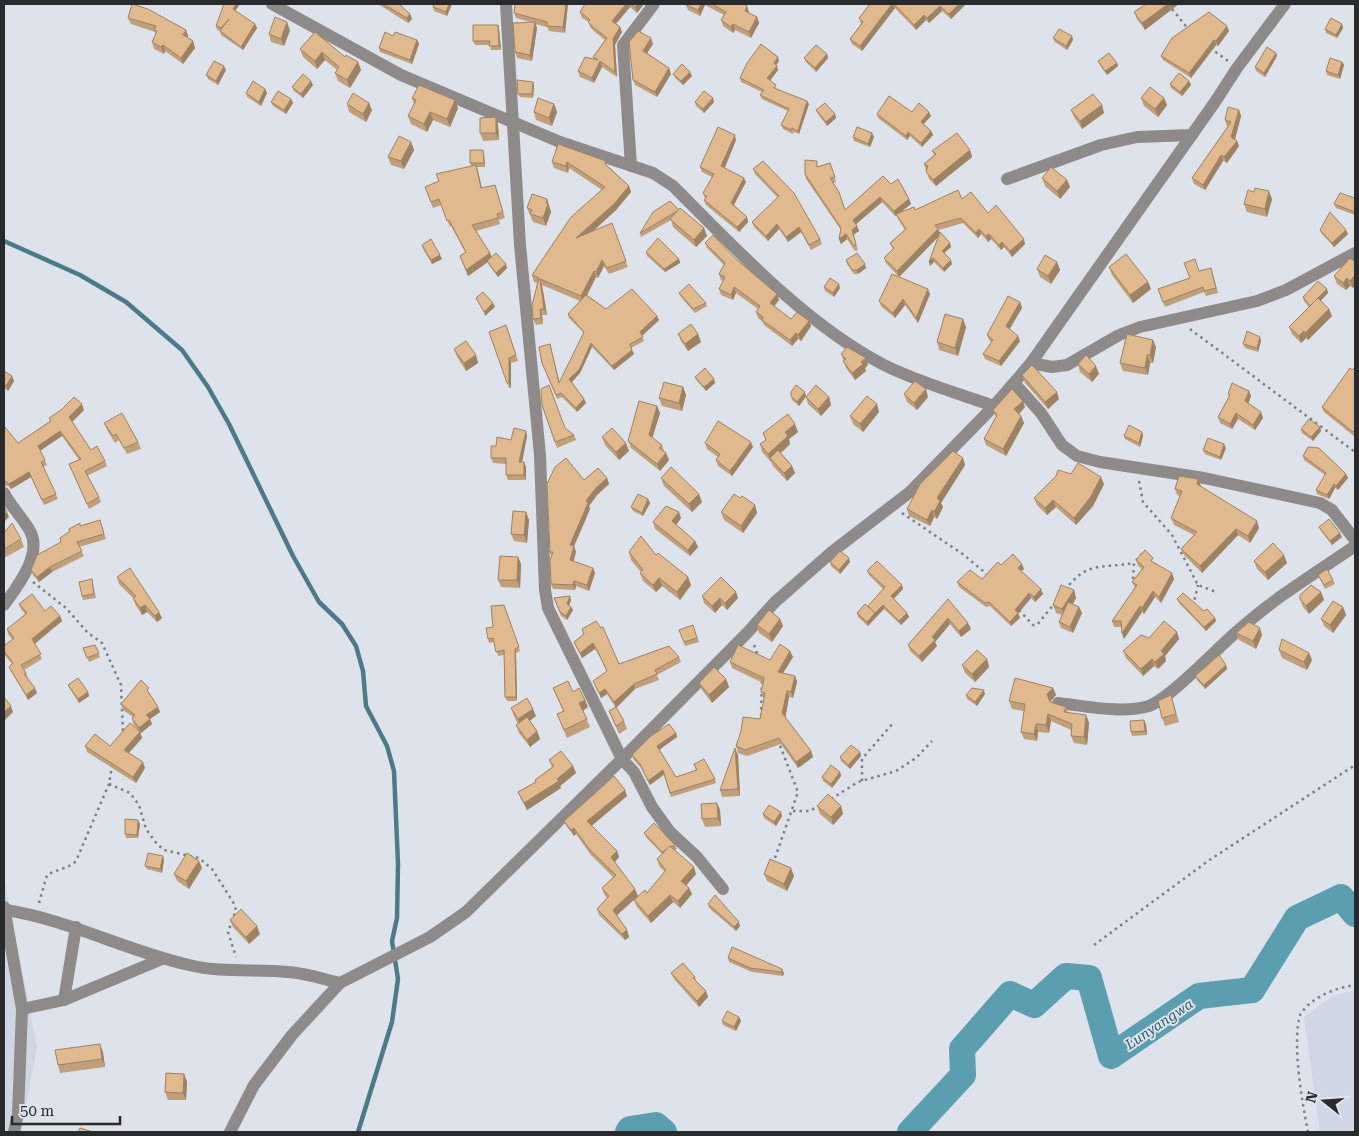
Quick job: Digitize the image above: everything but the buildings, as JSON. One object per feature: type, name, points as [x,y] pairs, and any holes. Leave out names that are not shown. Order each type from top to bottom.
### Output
[{"type":"street","points":[[272,4],[376,63],[560,142],[653,173],[672,186],[785,295],[844,340],[883,364],[994,406]]},
{"type":"street","points":[[506,4],[520,245],[540,455],[545,590],[548,608],[622,759],[634,772],[652,807],[670,832],[697,857],[723,889]]},
{"type":"street","points":[[631,166],[622,45],[654,4]]},
{"type":"street","points":[[230,1132],[254,1085],[292,1035],[340,983],[430,937],[466,912],[748,633],[775,602],[833,551],[910,492],[1015,384],[1192,135],[1237,68],[1285,4]]},
{"type":"street","points":[[1007,179],[1101,145],[1137,136],[1192,135]]},
{"type":"street","points":[[1031,363],[1052,367],[1067,365],[1119,335],[1140,327],[1257,301],[1286,290],[1355,253]]},
{"type":"street","points":[[1015,384],[1041,413],[1062,445],[1077,456],[1100,462],[1204,478],[1320,503],[1332,510],[1355,540]]},
{"type":"street","points":[[4,493],[31,532],[34,543],[31,559],[24,576],[4,605]]},
{"type":"street","points":[[1058,703],[1135,708],[1150,705],[1166,696],[1242,626],[1355,546]]},
{"type":"street","points":[[14,1132],[18,1114],[22,1009],[5,909],[36,915],[76,927],[162,959],[215,970],[240,969],[290,972],[340,983]]},
{"type":"street","points":[[64,1000],[76,927]]},
{"type":"street","points":[[22,1009],[64,1000],[162,959]]},
{"type":"path","points":[[1168,4],[1193,35]]},
{"type":"path","points":[[1208,46],[1237,68]]},
{"type":"path","points":[[1178,320],[1355,452]]},
{"type":"path","points":[[1138,467],[1140,493],[1143,502],[1172,534],[1198,585],[1192,608]]},
{"type":"path","points":[[892,506],[964,555],[994,582]]},
{"type":"path","points":[[1133,579],[1134,563],[1145,550]]},
{"type":"path","points":[[1061,594],[1084,570],[1104,565],[1118,566],[1134,563]]},
{"type":"path","points":[[24,576],[66,608],[87,632],[102,643],[121,685],[121,711],[124,723],[120,742]]},
{"type":"path","points":[[1198,585],[1216,592]]},
{"type":"path","points":[[1016,607],[1030,622],[1038,625],[1056,602]]},
{"type":"path","points":[[748,633],[759,661]]},
{"type":"path","points":[[762,675],[761,714],[763,721]]},
{"type":"path","points":[[862,781],[862,759],[893,723]]},
{"type":"path","points":[[775,858],[793,811],[798,792],[778,741]]},
{"type":"path","points":[[793,811],[810,811],[862,781],[896,771],[916,758],[932,741]]},
{"type":"path","points":[[36,915],[47,875],[55,870],[71,867],[76,861],[110,784],[112,764]]},
{"type":"path","points":[[1094,945],[1208,861],[1308,799],[1355,765]]},
{"type":"path","points":[[110,784],[130,793],[139,805],[146,829],[164,850],[198,858],[212,869],[234,902],[236,910],[228,932],[240,969]]},
{"type":"path","points":[[1308,1132],[1301,1093],[1298,1058],[1300,1015],[1324,995],[1355,985]]},
{"type":"shaded area","points":[[4,878],[37,1047],[21,1132],[4,1132]]},
{"type":"shaded area","points":[[1355,990],[1355,1132],[1320,1132],[1304,1017],[1333,996]]},
{"type":"waterway","points":[[4,241],[80,275],[126,302],[182,350],[208,387],[229,424],[293,556],[319,602],[342,624],[356,646],[363,671],[366,706],[387,746],[394,771],[398,864],[397,918],[392,941],[398,979],[392,1022],[358,1132]]},
{"type":"waterway","name":"Lunyangwa","points":[[910,1132],[963,1075],[962,1049],[1010,994],[1034,1005],[1066,976],[1089,978],[1111,1056],[1199,996],[1252,990],[1297,918],[1341,897],[1355,914]]},
{"type":"waterway","name":"Lunyangwa","points":[[628,1132],[630,1129],[656,1125],[664,1132]]}]
